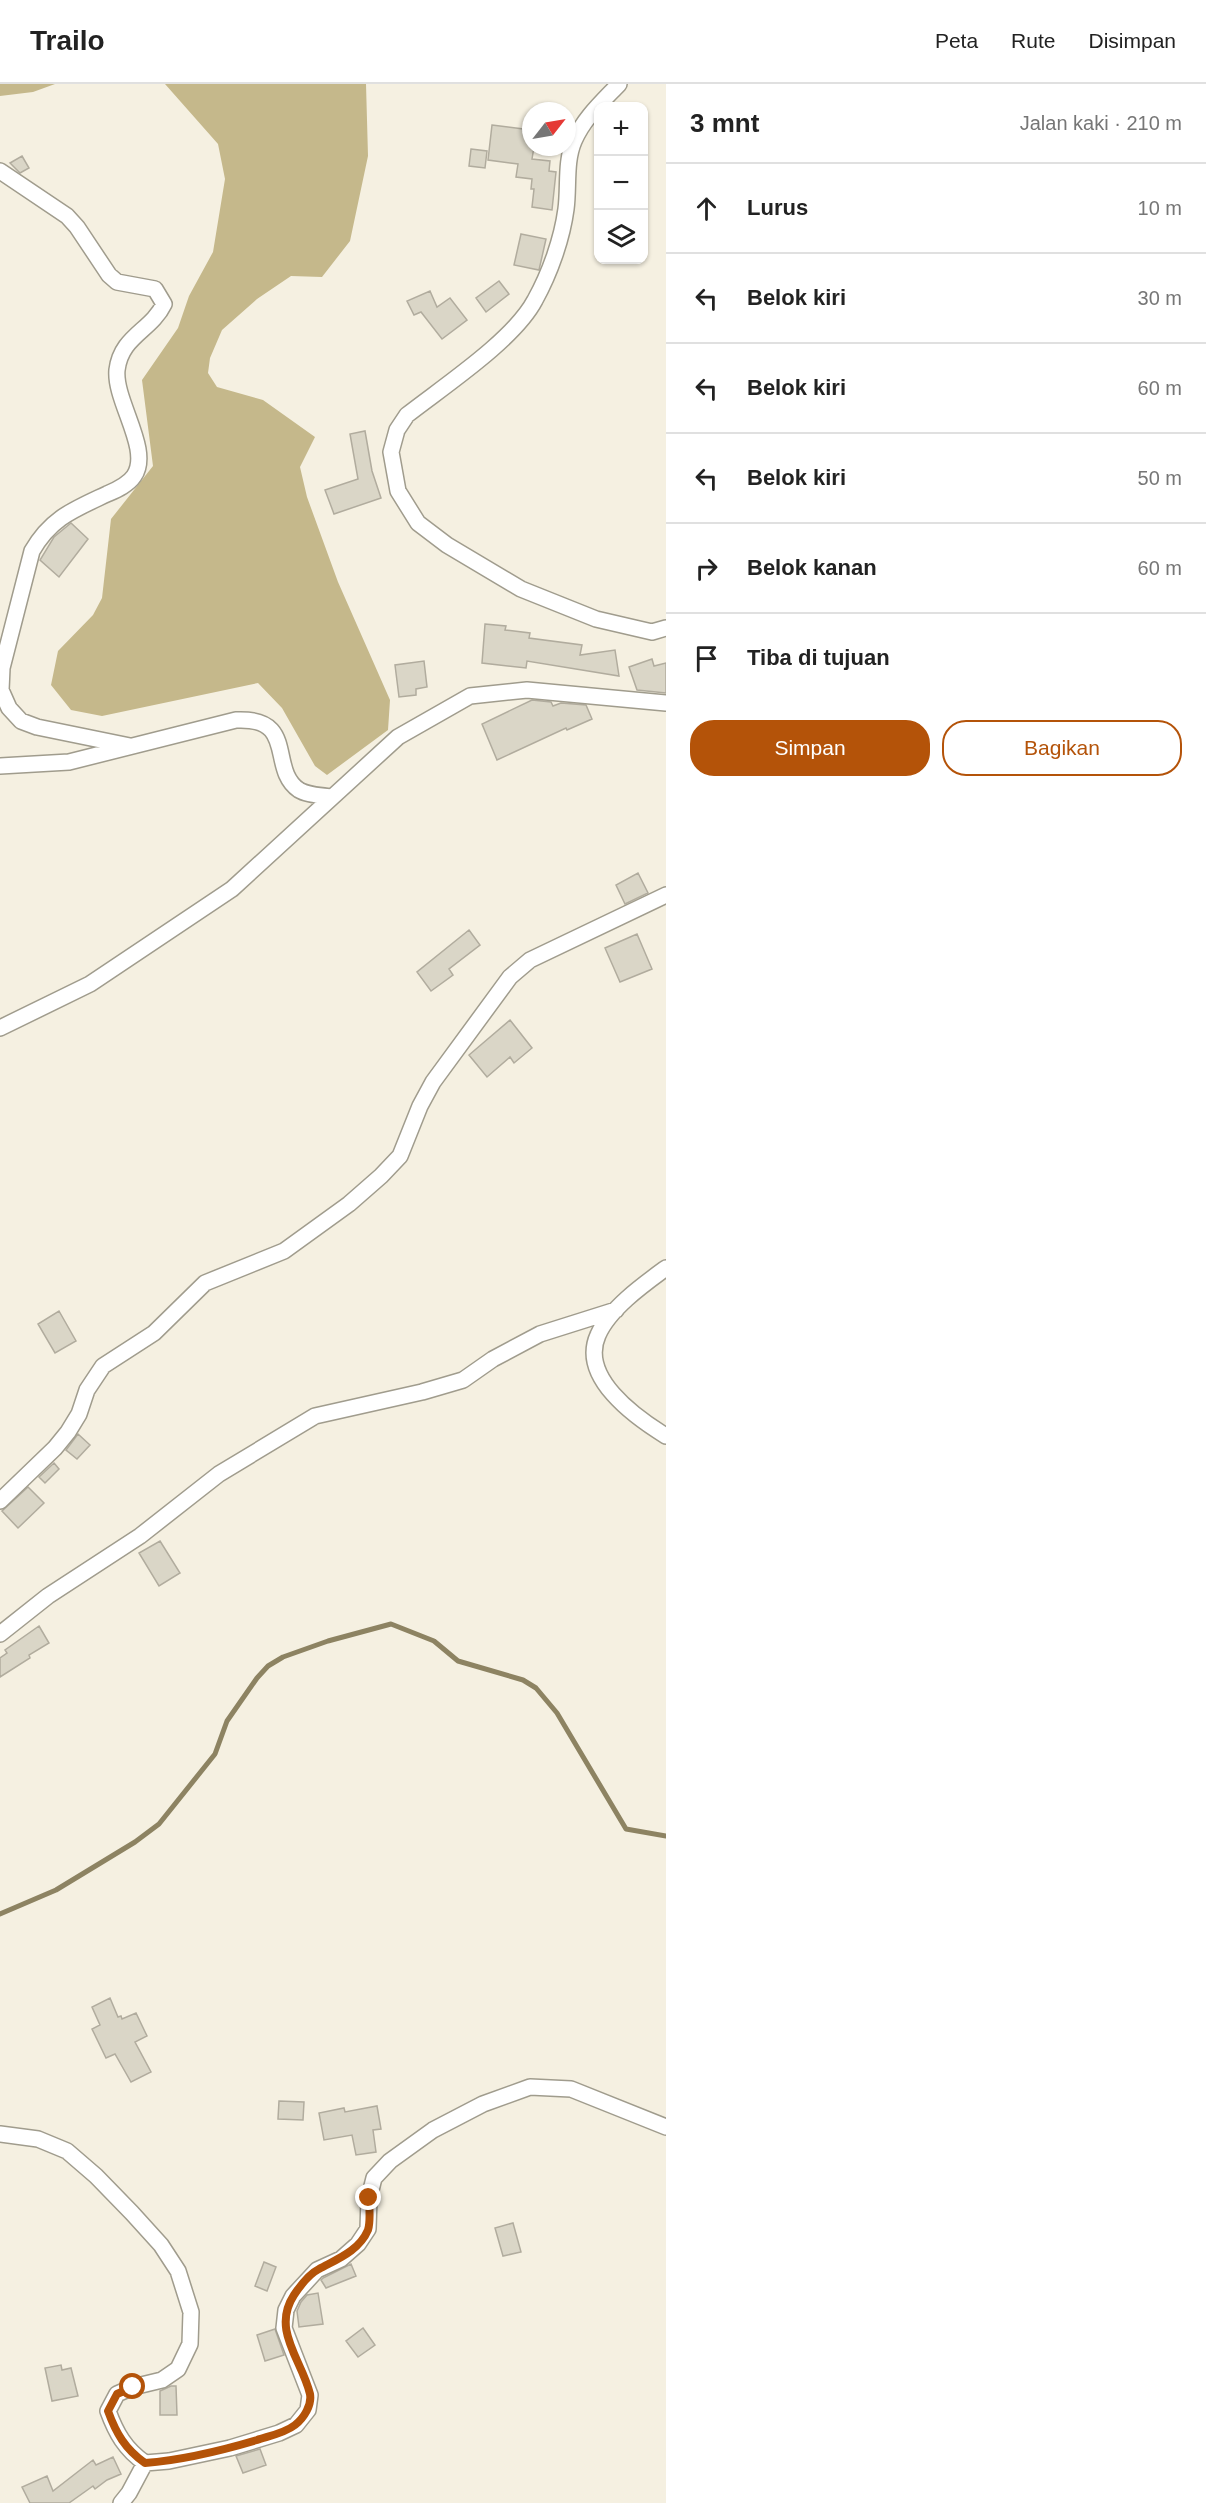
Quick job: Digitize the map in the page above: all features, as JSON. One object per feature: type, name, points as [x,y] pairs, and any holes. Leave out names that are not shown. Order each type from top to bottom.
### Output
[{"type":"street","points":[[619,84],[585,121],[573,144],[568,173],[566,209],[552,261],[535,301],[510,333],[407,415],[397,430],[391,452],[398,491],[418,523],[447,545],[521,589],[596,619],[652,632],[666,628]]},
{"type":"street","points":[[0,171],[67,216],[117,282],[155,289],[165,304],[160,312],[125,345],[117,370],[119,392],[137,445],[139,463],[134,476],[122,487],[63,515],[39,538],[32,551],[2,668],[1,690],[9,708],[21,721],[37,728],[130,746]]},
{"type":"street","points":[[0,1028],[90,984],[232,890],[398,737],[470,696],[527,690],[666,703]]},
{"type":"street","points":[[0,765],[69,762],[236,720],[262,721],[272,730],[290,781],[300,791],[332,797]]},
{"type":"street","points":[[0,1501],[55,1448],[68,1432],[79,1414],[95,1375],[103,1365],[154,1333],[206,1283],[284,1251],[349,1204],[381,1176],[400,1156],[433,1082],[510,977],[538,955],[666,895]]},
{"type":"street","points":[[666,1268],[644,1284],[616,1310],[598,1335],[593,1359],[602,1381],[642,1421],[666,1436]]},
{"type":"street","points":[[0,1634],[48,1596],[140,1536],[219,1474],[315,1416],[422,1392],[463,1380],[493,1359],[540,1334],[616,1310]]},
{"type":"street","points":[[0,2134],[38,2139],[67,2151],[132,2212],[161,2245],[178,2271],[191,2312],[190,2344],[178,2369],[162,2380],[133,2387],[117,2394],[108,2411],[116,2433],[130,2452],[145,2463],[169,2461],[230,2448],[279,2433],[296,2425],[308,2410],[310,2395],[284,2328],[286,2310],[293,2296],[307,2278],[317,2270],[341,2259],[358,2244],[369,2229],[369,2198],[374,2178],[390,2161],[433,2130],[483,2104],[530,2087],[571,2089],[666,2127]]},
{"type":"street","points":[[121,2503],[145,2463]]},
{"type":"shaded area","points":[[0,84],[55,84],[33,92],[0,96]]},
{"type":"shaded area","points":[[165,84],[366,84],[368,156],[350,241],[322,277],[291,276],[257,299],[222,330],[210,358],[208,373],[217,387],[263,400],[315,437],[300,467],[307,497],[338,582],[390,700],[388,730],[327,775],[315,766],[282,708],[258,683],[102,716],[71,710],[51,685],[58,651],[93,615],[102,598],[111,519],[153,466],[142,380],[178,328],[189,296],[213,252],[225,179],[218,144]]},
{"type":"building","points":[[492,125],[522,129],[522,156],[532,156],[532,159],[550,161],[549,171],[556,172],[552,210],[532,207],[534,189],[531,189],[532,179],[516,177],[518,164],[488,160]]},
{"type":"building","points":[[471,149],[487,151],[485,168],[469,166]]},
{"type":"building","points":[[22,156],[29,168],[20,173],[10,163]]},
{"type":"building","points":[[521,234],[546,239],[539,270],[514,265]]},
{"type":"building","points":[[499,281],[509,294],[486,312],[476,298]]},
{"type":"building","points":[[430,291],[437,307],[450,298],[467,320],[442,339],[421,312],[414,315],[407,301]]},
{"type":"building","points":[[365,431],[372,471],[381,498],[334,514],[325,490],[358,479],[350,434]]},
{"type":"building","points":[[71,523],[88,539],[59,577],[40,560],[54,537]]},
{"type":"building","points":[[485,624],[506,626],[505,630],[530,633],[529,638],[582,645],[580,655],[615,650],[619,676],[527,661],[526,668],[482,663]]},
{"type":"building","points":[[652,659],[654,666],[666,663],[666,693],[637,690],[629,667]]},
{"type":"building","points":[[424,661],[427,687],[416,689],[416,695],[399,697],[395,665]]},
{"type":"building","points":[[532,700],[551,702],[553,706],[561,703],[586,705],[592,719],[567,730],[566,728],[497,760],[482,724]]},
{"type":"building","points":[[638,873],[648,893],[625,904],[616,885]]},
{"type":"building","points":[[469,930],[480,945],[449,969],[453,975],[431,991],[417,972]]},
{"type":"building","points":[[637,934],[652,969],[620,982],[605,948]]},
{"type":"building","points":[[510,1020],[532,1048],[514,1063],[510,1057],[487,1077],[469,1055]]},
{"type":"building","points":[[59,1311],[76,1341],[55,1353],[38,1324]]},
{"type":"building","points":[[78,1434],[90,1445],[77,1459],[66,1450]]},
{"type":"building","points":[[54,1463],[59,1469],[45,1483],[39,1477]]},
{"type":"building","points":[[28,1487],[44,1503],[18,1528],[2,1511]]},
{"type":"building","points":[[160,1541],[180,1573],[159,1586],[139,1553]]},
{"type":"building","points":[[39,1626],[49,1643],[0,1677],[0,1658],[7,1653],[5,1650]]},
{"type":"building","points":[[110,1998],[118,2017],[121,2016],[122,2019],[136,2013],[147,2036],[135,2042],[151,2072],[131,2082],[115,2054],[106,2058],[92,2029],[100,2025],[92,2007]]},
{"type":"building","points":[[279,2101],[304,2102],[303,2120],[278,2119]]},
{"type":"building","points":[[377,2106],[381,2129],[373,2130],[376,2152],[356,2155],[352,2135],[324,2140],[319,2113],[344,2108],[345,2112]]},
{"type":"building","points":[[513,2223],[521,2252],[503,2256],[495,2228]]},
{"type":"building","points":[[264,2262],[276,2267],[267,2291],[255,2286]]},
{"type":"building","points":[[351,2264],[356,2276],[326,2288],[321,2280],[323,2278]]},
{"type":"building","points":[[318,2293],[323,2324],[299,2327],[297,2311],[301,2302],[307,2295]]},
{"type":"building","points":[[363,2328],[375,2345],[358,2357],[346,2341]]},
{"type":"building","points":[[275,2329],[284,2355],[265,2361],[257,2335]]},
{"type":"building","points":[[61,2365],[62,2370],[71,2368],[78,2396],[52,2401],[45,2368]]},
{"type":"building","points":[[176,2386],[177,2415],[160,2415],[160,2391]]},
{"type":"building","points":[[260,2449],[266,2465],[243,2473],[236,2456]]},
{"type":"building","points":[[113,2457],[121,2474],[95,2489],[93,2486],[69,2503],[30,2503],[22,2487],[47,2476],[53,2491],[93,2460],[96,2465]]},
{"type":"waterway","points":[[0,1914],[56,1890],[135,1842],[159,1824],[215,1754],[227,1721],[268,1666],[283,1657],[328,1641],[391,1624],[434,1641],[458,1661],[523,1680],[536,1688],[557,1713],[626,1829],[666,1836]]},
{"type":"route","points":[[133,2387],[117,2394],[108,2411],[116,2433],[130,2452],[145,2463],[169,2461],[230,2448],[279,2433],[296,2425],[308,2410],[310,2395],[284,2328],[286,2310],[293,2296],[307,2278],[317,2270],[341,2259],[358,2244],[369,2229],[369,2198]]}]
